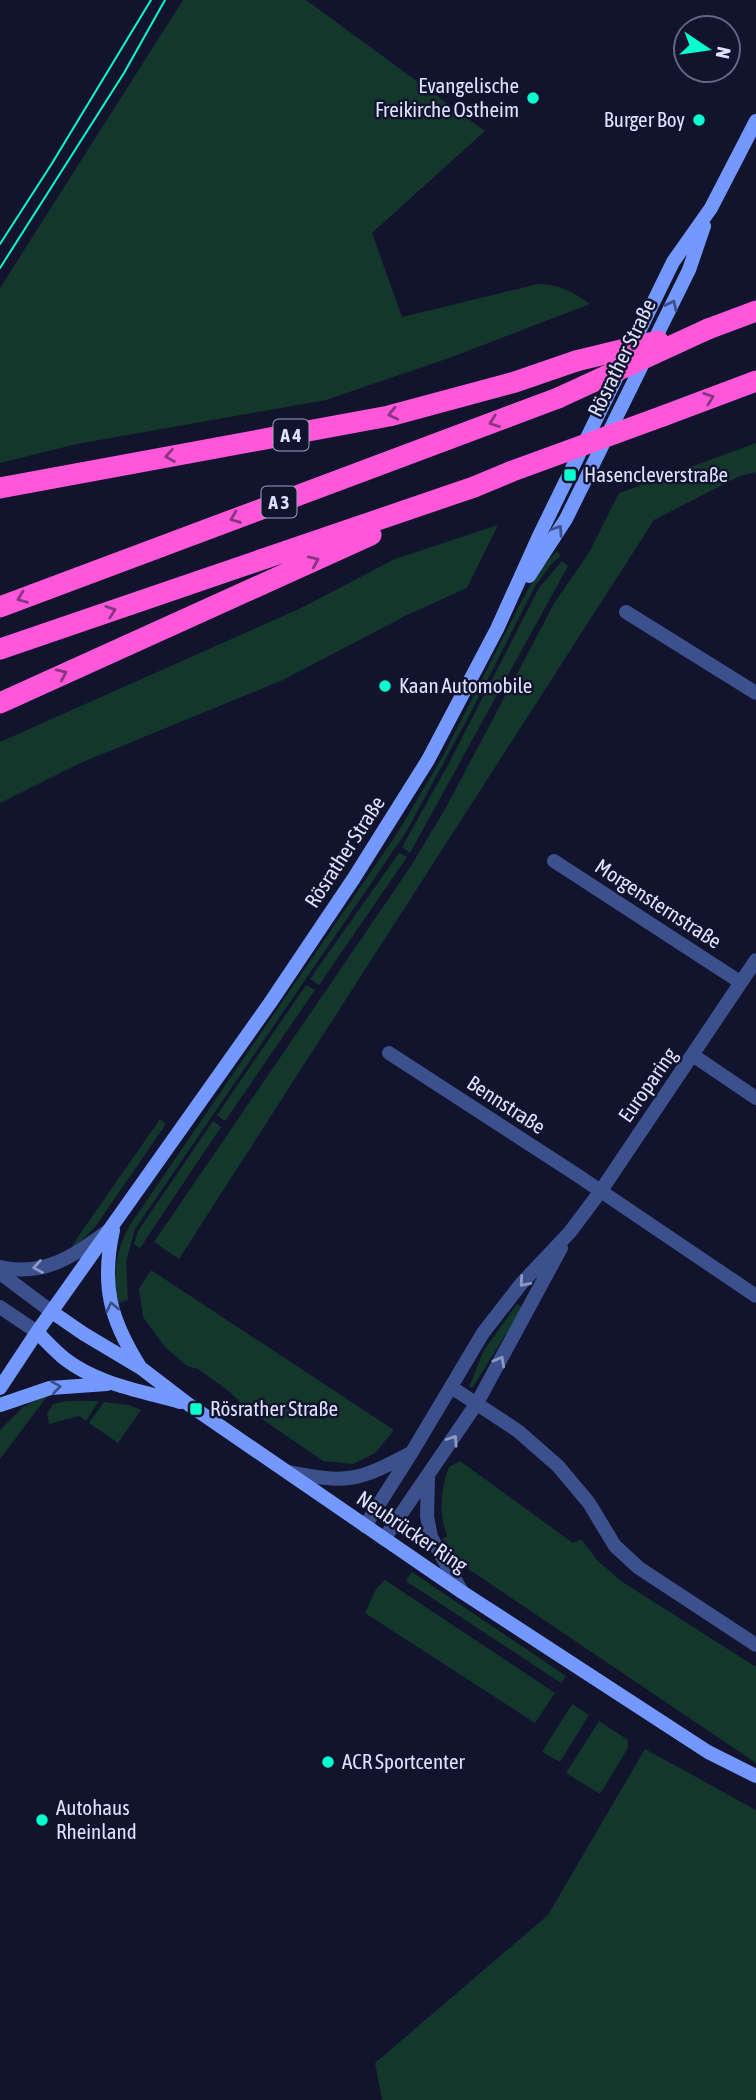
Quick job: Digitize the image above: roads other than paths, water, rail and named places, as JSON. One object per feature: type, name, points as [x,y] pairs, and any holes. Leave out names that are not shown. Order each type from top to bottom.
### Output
[{"type":"highway","name":"A 3","points":[[0,607],[558,398],[708,329],[756,311]]},
{"type":"highway","name":"A 4","points":[[0,488],[389,416],[515,382],[576,361],[708,329]]},
{"type":"highway","name":"A 3","points":[[0,649],[474,487],[756,381]]},
{"type":"highway","points":[[0,703],[474,487]]},
{"type":"main road","name":"Rösrather Straße","points":[[0,1388],[270,1003],[354,878],[428,760],[497,629],[540,534],[673,262],[711,208],[756,121]]},
{"type":"main road","points":[[114,1226],[108,1253],[112,1311],[124,1340],[141,1368]]},
{"type":"main road","name":"Neubrücker Ring","points":[[52,1312],[141,1368],[188,1404],[462,1592],[708,1752],[756,1776]]},
{"type":"main road","points":[[37,1332],[65,1359],[83,1370],[115,1383],[188,1404]]},
{"type":"main road","points":[[0,1405],[50,1388],[115,1383]]},
{"type":"street","points":[[626,612],[756,693]]},
{"type":"street","name":"Morgensternstraße","points":[[554,860],[740,982]]},
{"type":"street","name":"Europaring","points":[[365,1526],[483,1333],[521,1284],[570,1232],[600,1192],[694,1056],[756,960]]},
{"type":"street","name":"Bennstraße","points":[[389,1053],[756,1296]]},
{"type":"street","points":[[694,1056],[756,1098]]},
{"type":"street","name":"Rösrather Straße","points":[[0,1267],[45,1268],[70,1258],[114,1226]]},
{"type":"street","name":"Europaring","points":[[384,1539],[477,1403],[570,1232]]},
{"type":"street","points":[[0,1273],[52,1312]]},
{"type":"street","points":[[0,1307],[37,1332]]},
{"type":"street","points":[[451,1387],[518,1431],[558,1466],[589,1503],[615,1546],[639,1568],[756,1645]]},
{"type":"street","points":[[289,1472],[329,1480],[344,1480],[362,1477],[412,1452]]},
{"type":"street","points":[[428,1476],[427,1516],[431,1537],[462,1592]]},
{"type":"tram line","points":[[0,244],[151,0]]},
{"type":"tram line","points":[[0,268],[124,73],[165,0]]},
{"type":"place","name":"Evangelische Freikirche Ostheim","points":[[533,98]]},
{"type":"place","name":"Burger Boy","points":[[699,120]]},
{"type":"place","name":"Hasencleverstraße","points":[[570,475]]},
{"type":"place","name":"Kaan Automobile","points":[[385,686]]},
{"type":"place","name":"Rösrather Straße","points":[[196,1409]]},
{"type":"place","name":"ACR Sportcenter","points":[[328,1762]]},
{"type":"place","name":"Autohaus Rheinland","points":[[42,1820]]}]
